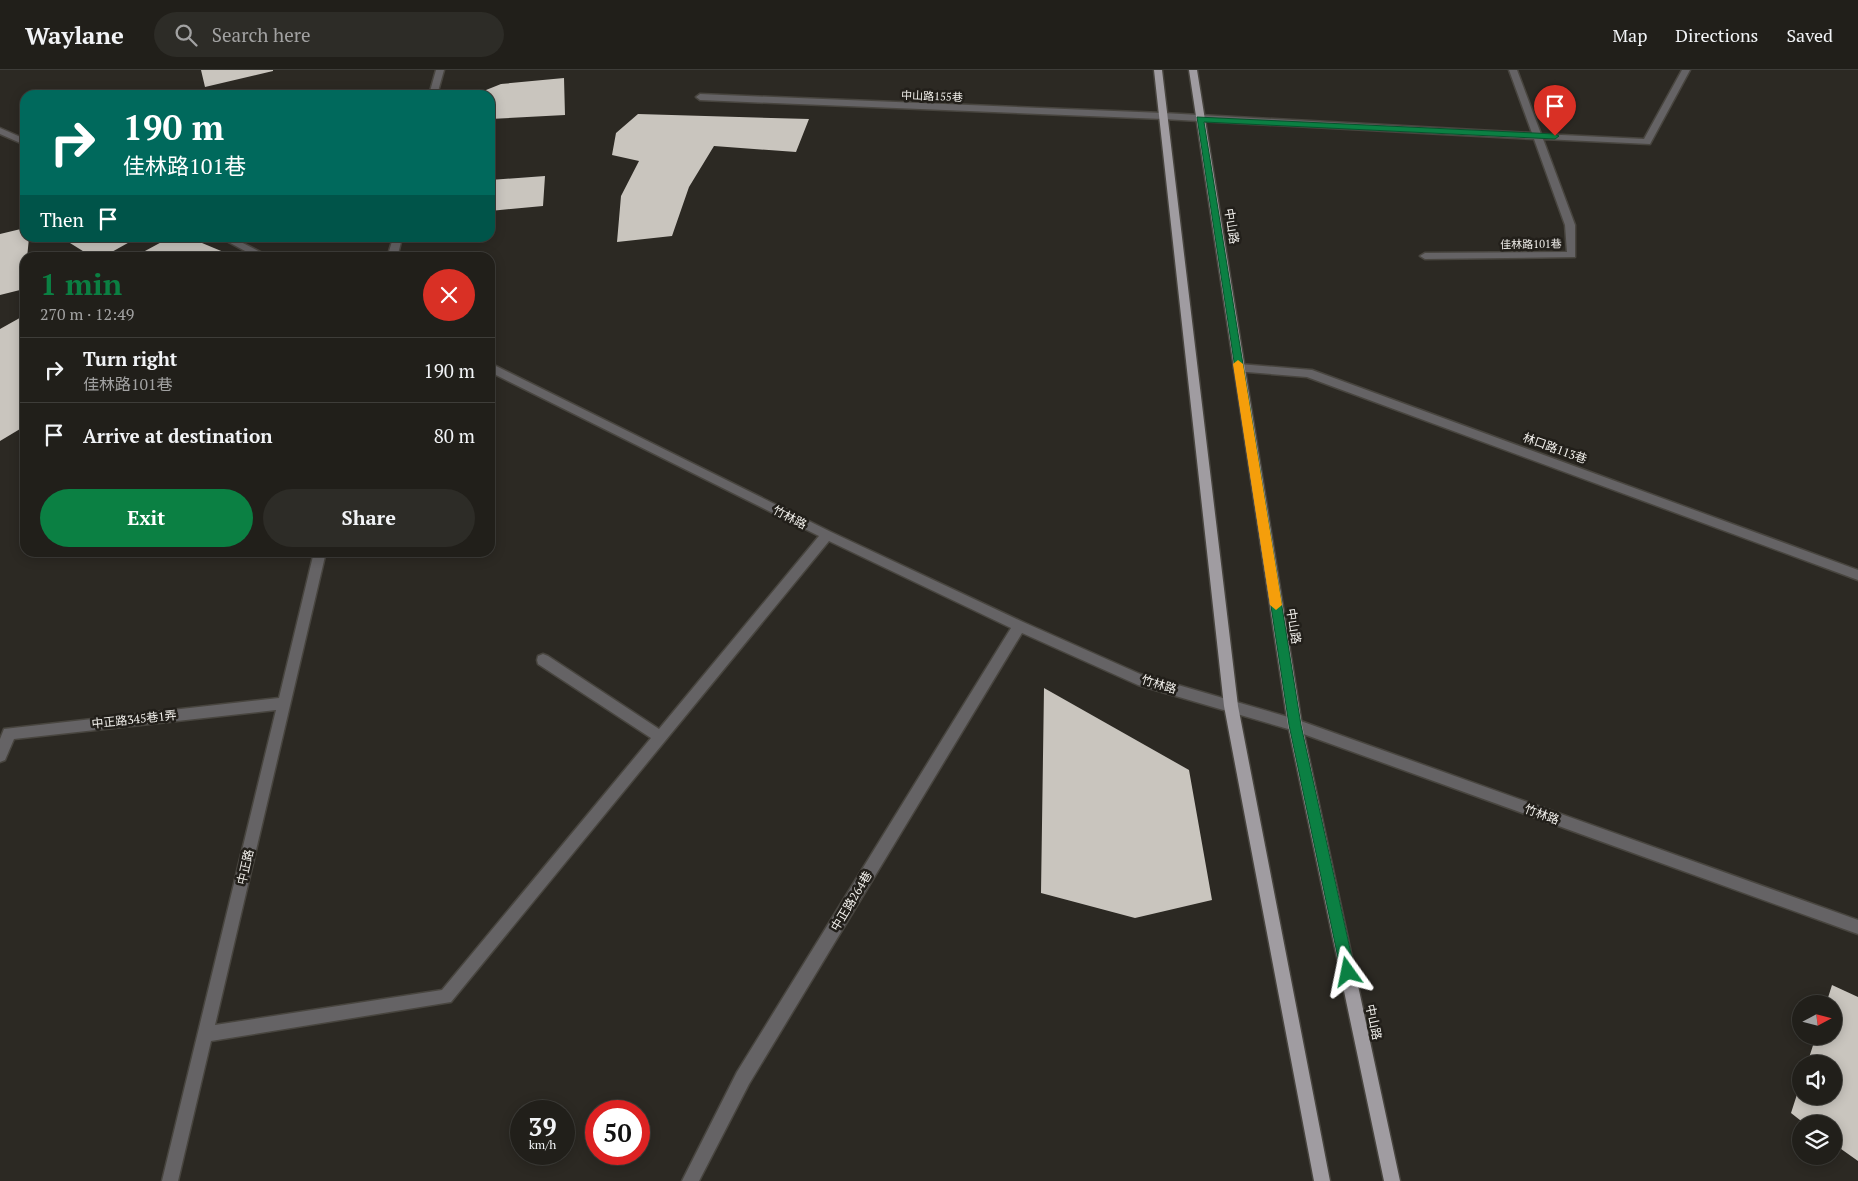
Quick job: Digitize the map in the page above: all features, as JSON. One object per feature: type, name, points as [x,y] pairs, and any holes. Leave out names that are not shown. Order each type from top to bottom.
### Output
[{"type":"main road","points":[[1158,70],[1231,706],[1322,1181]]},
{"type":"main road","name":"中山路","points":[[1194,70],[1200,119],[1295,725],[1392,1181]]},
{"type":"street","points":[[434,90],[440,70]]},
{"type":"street","name":"佳林路101巷","points":[[1425,256],[1572,255],[1570,225],[1513,70]]},
{"type":"street","points":[[1164,116],[1647,142],[1686,70]]},
{"type":"street","name":"中山路155巷","points":[[700,97],[1164,116]]},
{"type":"street","points":[[0,131],[20,140]]},
{"type":"street","points":[[234,242],[254,252]]},
{"type":"street","name":"林口路113巷","points":[[1239,368],[1308,373],[1858,574]]},
{"type":"street","name":"竹林路","points":[[495,369],[827,535],[1019,626],[1138,678],[1295,725],[1858,927]]},
{"type":"street","points":[[205,1034],[446,997],[827,535]]},
{"type":"street","name":"中正路","points":[[170,1181],[319,557]]},
{"type":"street","name":"中正路264巷","points":[[690,1181],[743,1078],[1019,626]]},
{"type":"street","points":[[543,660],[661,737]]},
{"type":"street","name":"中正路345巷1弄","points":[[0,756],[9,733],[284,703]]},
{"type":"building","points":[[201,70],[273,70],[273,71],[205,87]]},
{"type":"building","points":[[564,78],[565,115],[495,119],[495,90],[486,90],[501,84]]},
{"type":"building","points":[[638,114],[809,119],[796,152],[714,146],[689,187],[672,236],[617,242],[621,196],[639,161],[612,155],[616,133]]},
{"type":"building","points":[[545,176],[543,206],[495,211],[495,180]]},
{"type":"building","points":[[20,229],[20,242],[29,242],[28,252],[20,252],[20,290],[0,295],[0,234]]},
{"type":"building","points":[[68,242],[130,242],[112,252],[84,252]]},
{"type":"building","points":[[162,242],[200,242],[224,252],[143,252]]},
{"type":"building","points":[[20,318],[20,429],[0,441],[0,329]]},
{"type":"building","points":[[1044,688],[1189,770],[1212,900],[1135,918],[1041,893]]},
{"type":"building","points":[[1832,985],[1858,997],[1858,1161],[1842,1150],[1842,1115],[1794,1115],[1791,1113],[1794,1105],[1842,1105],[1842,1055],[1810,1055],[1813,1045],[1842,1045],[1842,995],[1829,995]]},
{"type":"slow traffic","points":[[1238,364],[1276,605]]},
{"type":"route","points":[[1348,972],[1295,725],[1200,119],[1555,136]]}]
